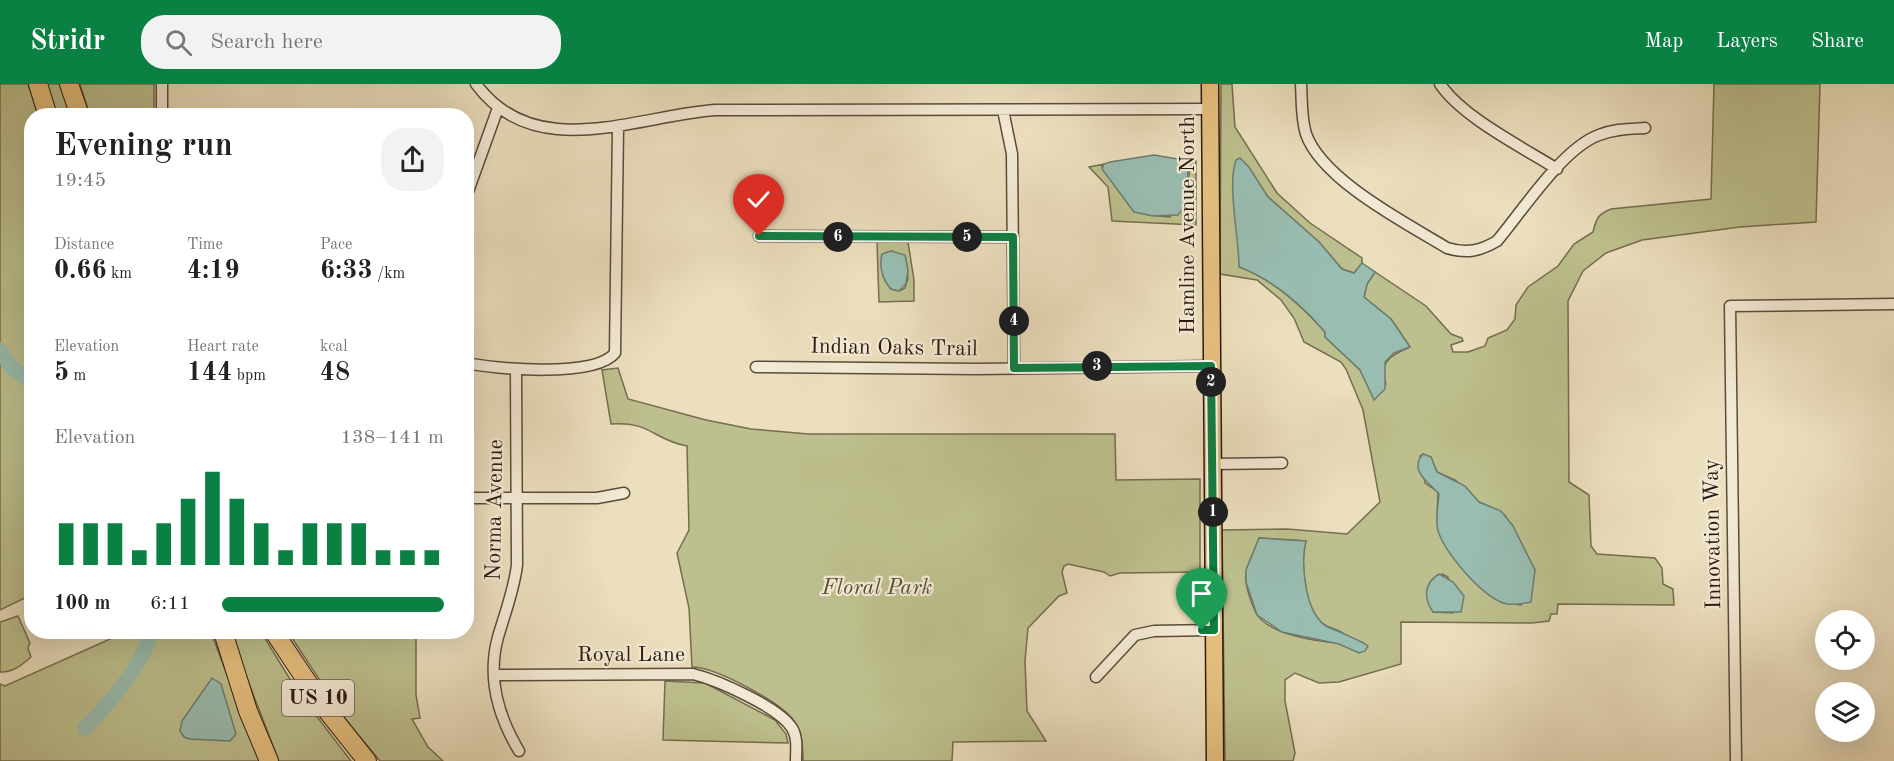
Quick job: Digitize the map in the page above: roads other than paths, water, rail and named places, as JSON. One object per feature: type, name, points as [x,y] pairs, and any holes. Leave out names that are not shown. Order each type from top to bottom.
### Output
[{"type":"highway","points":[[38,84],[46,108]]},
{"type":"highway","points":[[69,84],[77,108]]},
{"type":"highway","name":"US 10","points":[[226,639],[248,711],[269,761]]},
{"type":"highway","name":"US 10","points":[[279,639],[324,707],[367,761]]},
{"type":"main road","name":"Hamline Avenue North","points":[[1210,84],[1215,761]]},
{"type":"street","points":[[162,84],[162,108]]},
{"type":"street","points":[[476,84],[498,108],[513,118],[539,126],[590,130],[618,128],[686,113],[715,110],[1210,109]]},
{"type":"street","points":[[1301,84],[1306,134],[1322,161],[1343,181],[1447,248],[1475,251],[1497,241],[1573,151],[1598,135],[1645,128]]},
{"type":"street","points":[[1440,84],[1447,95],[1467,111],[1557,169]]},
{"type":"street","points":[[474,175],[498,108]]},
{"type":"street","points":[[1003,110],[1012,154],[1014,368]]},
{"type":"street","points":[[474,364],[516,371],[597,363],[610,358],[615,353],[618,128]]},
{"type":"street","points":[[759,236],[1013,237]]},
{"type":"street","name":"Innovation Way","points":[[1736,761],[1730,306],[1894,304]]},
{"type":"street","name":"Indian Oaks Trail","points":[[756,367],[1211,366]]},
{"type":"street","name":"Norma Avenue","points":[[516,371],[515,579],[497,639],[494,675],[497,706],[519,751]]},
{"type":"street","points":[[1212,464],[1282,463]]},
{"type":"street","points":[[474,498],[597,498],[624,493]]},
{"type":"street","points":[[1096,677],[1135,635],[1154,631],[1214,630]]},
{"type":"street","name":"Royal Lane","points":[[494,675],[693,674],[706,677],[771,709],[786,720],[795,735],[796,761]]},
{"type":"water","points":[[1154,155],[1184,160],[1192,164],[1188,171],[1186,205],[1178,215],[1153,216],[1134,212],[1102,169],[1104,164],[1110,162]]},
{"type":"water","points":[[1240,158],[1249,167],[1268,197],[1319,242],[1342,269],[1354,273],[1362,263],[1375,272],[1367,284],[1364,297],[1391,319],[1410,347],[1394,353],[1385,362],[1385,389],[1374,400],[1360,370],[1325,337],[1325,332],[1306,312],[1275,286],[1239,267],[1233,183],[1236,160]]},
{"type":"water","points":[[891,251],[905,255],[908,270],[906,284],[899,291],[891,289],[882,272],[882,254]]},
{"type":"water","points":[[1423,454],[1431,457],[1437,472],[1465,486],[1479,502],[1501,511],[1513,526],[1535,570],[1531,602],[1503,603],[1484,591],[1456,562],[1442,540],[1437,527],[1439,494],[1419,471],[1419,460]]},
{"type":"water","points":[[1259,538],[1306,541],[1304,576],[1315,613],[1330,628],[1368,646],[1365,651],[1359,653],[1339,644],[1282,632],[1257,615],[1246,582],[1246,570]]},
{"type":"water","points":[[1439,574],[1453,582],[1464,596],[1461,612],[1433,612],[1430,607],[1427,596],[1428,586]]},
{"type":"water","points":[[212,678],[221,684],[236,734],[230,741],[190,739],[184,737],[180,731],[182,721]]},
{"type":"waterway","points":[[0,350],[11,367],[24,376]]},
{"type":"waterway","points":[[85,728],[133,671],[150,639]]},
{"type":"park label","name":"Floral Park","points":[[877,588]]}]
